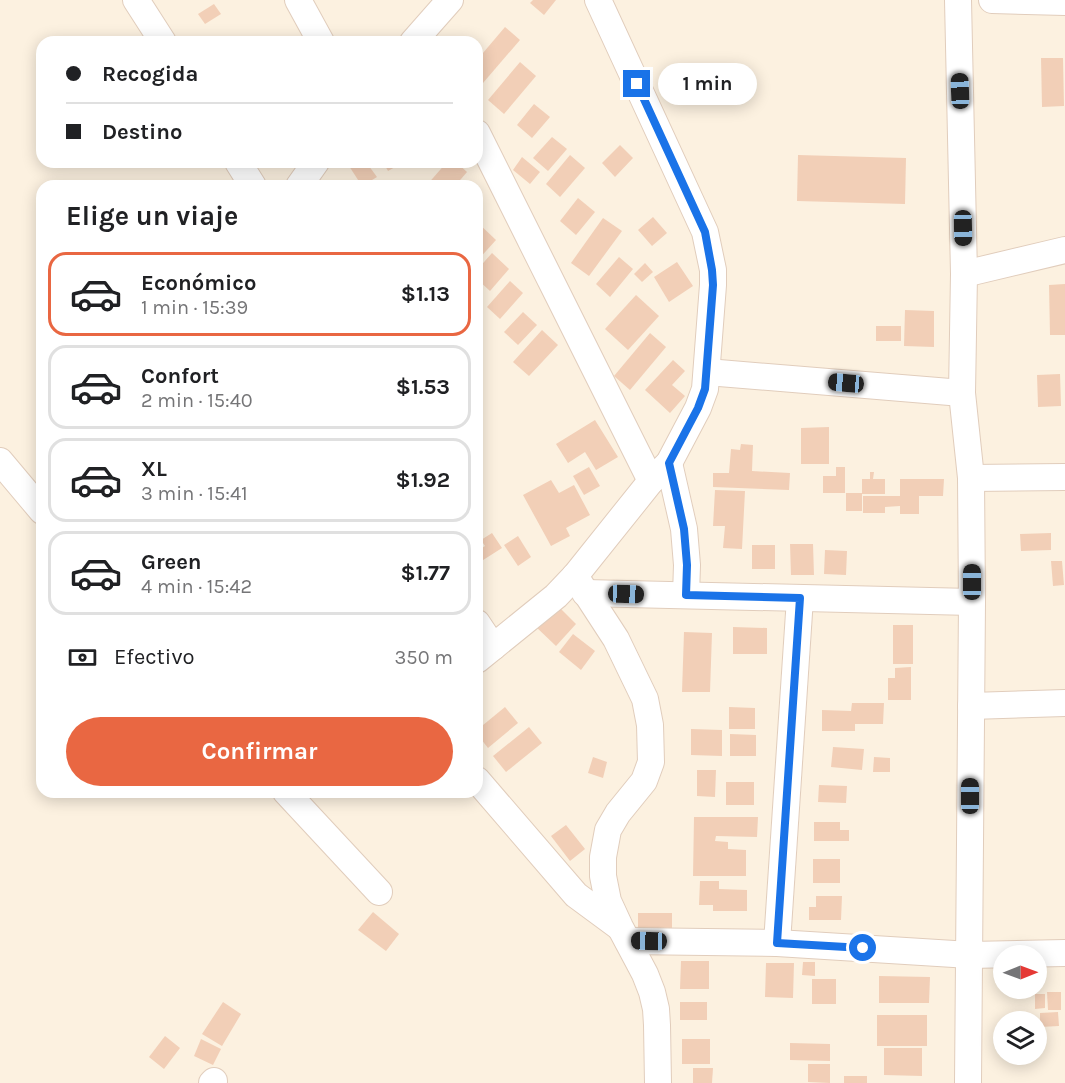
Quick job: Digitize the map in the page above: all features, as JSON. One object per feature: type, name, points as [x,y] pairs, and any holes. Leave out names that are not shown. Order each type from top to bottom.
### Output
[{"type":"street","points":[[136,0],[159,36]]},
{"type":"street","points":[[298,0],[318,36]]},
{"type":"street","points":[[424,36],[450,0]]},
{"type":"street","points":[[485,654],[556,596],[580,584],[651,481],[669,463],[698,408],[705,389],[713,285],[705,232],[598,0]]},
{"type":"street","points":[[957,0],[964,274],[962,393],[971,478],[968,1083]]},
{"type":"street","points":[[992,0],[1065,2]]},
{"type":"street","points":[[483,145],[651,481]]},
{"type":"street","points":[[964,274],[1065,250]]},
{"type":"street","points":[[707,372],[962,393]]},
{"type":"street","points":[[0,461],[36,504]]},
{"type":"street","points":[[669,463],[684,529],[687,565],[686,595]]},
{"type":"street","points":[[971,478],[1065,477]]},
{"type":"street","points":[[580,584],[686,595],[972,603]]},
{"type":"street","points":[[580,584],[616,639],[645,699],[650,725],[651,762],[644,781],[618,813],[608,830],[603,857],[603,876],[608,901],[645,974],[656,1009],[658,1083]]},
{"type":"street","points":[[777,943],[800,598]]},
{"type":"street","points":[[970,706],[1065,703]]},
{"type":"street","points":[[483,787],[576,895],[624,934],[970,955],[1065,954]]},
{"type":"street","points":[[292,798],[379,892]]},
{"type":"building","points":[[533,0],[556,0],[544,15],[530,3]]},
{"type":"building","points":[[214,4],[221,14],[205,24],[198,14]]},
{"type":"building","points":[[505,27],[520,40],[483,83],[483,53]]},
{"type":"building","points":[[1041,58],[1063,58],[1064,106],[1042,107]]},
{"type":"building","points":[[520,62],[536,76],[504,114],[488,100]]},
{"type":"building","points":[[534,104],[550,117],[532,138],[517,125]]},
{"type":"building","points":[[552,137],[567,149],[548,171],[533,158]]},
{"type":"building","points":[[620,145],[633,158],[615,177],[602,163]]},
{"type":"building","points":[[570,155],[585,168],[560,197],[546,184]]},
{"type":"building","points":[[798,155],[906,158],[905,204],[797,201]]},
{"type":"building","points":[[522,157],[540,172],[530,184],[513,170]]},
{"type":"building","points":[[350,168],[370,168],[377,177],[372,180],[358,180]]},
{"type":"building","points":[[442,168],[463,168],[467,172],[460,180],[431,180]]},
{"type":"building","points":[[578,198],[595,212],[576,235],[560,221]]},
{"type":"building","points":[[653,217],[667,233],[652,246],[638,230]]},
{"type":"building","points":[[603,218],[622,231],[589,276],[571,263]]},
{"type":"building","points":[[483,228],[496,240],[483,254]]},
{"type":"building","points":[[492,253],[509,269],[490,291],[483,285],[483,263]]},
{"type":"building","points":[[619,257],[633,269],[610,297],[596,284]]},
{"type":"building","points":[[677,262],[693,286],[669,302],[654,277]]},
{"type":"building","points":[[645,263],[653,272],[642,282],[634,274]]},
{"type":"building","points":[[510,281],[523,293],[500,319],[487,307]]},
{"type":"building","points":[[1065,284],[1065,335],[1050,335],[1049,285]]},
{"type":"building","points":[[636,295],[659,316],[628,350],[605,329]]},
{"type":"building","points":[[905,310],[934,311],[934,347],[904,346]]},
{"type":"building","points":[[523,312],[537,325],[518,345],[504,332]]},
{"type":"building","points":[[876,326],[901,326],[901,341],[876,341]]},
{"type":"building","points":[[542,330],[558,345],[529,376],[513,362]]},
{"type":"building","points":[[650,333],[666,347],[630,390],[614,376]]},
{"type":"building","points":[[673,360],[685,371],[672,385],[685,396],[670,413],[645,390]]},
{"type":"building","points":[[1060,374],[1061,406],[1038,407],[1037,375]]},
{"type":"building","points":[[595,420],[618,457],[596,470],[585,452],[568,463],[556,444]]},
{"type":"building","points":[[829,427],[829,464],[801,464],[801,428]]},
{"type":"building","points":[[741,444],[753,445],[752,471],[790,473],[789,490],[713,487],[713,473],[729,473],[731,449],[740,450]]},
{"type":"building","points":[[589,467],[600,486],[584,495],[573,476]]},
{"type":"building","points":[[836,467],[845,467],[845,493],[823,493],[823,476],[836,476]]},
{"type":"building","points":[[870,472],[874,472],[873,479],[885,479],[885,494],[862,494],[862,511],[846,511],[846,493],[862,493],[862,479],[870,479]]},
{"type":"building","points":[[900,479],[944,479],[943,496],[919,496],[919,514],[900,514],[900,506],[885,507],[885,513],[863,513],[863,496],[900,496]]},
{"type":"building","points":[[551,480],[559,493],[574,485],[590,515],[566,528],[570,536],[551,546],[523,495]]},
{"type":"building","points":[[715,490],[745,491],[742,549],[723,548],[725,526],[713,526]]},
{"type":"building","points":[[492,533],[502,548],[483,560],[483,547],[485,546],[483,539]]},
{"type":"building","points":[[1051,533],[1051,550],[1021,551],[1020,534]]},
{"type":"building","points":[[518,536],[531,557],[518,566],[504,545]]},
{"type":"building","points":[[790,544],[813,544],[814,575],[791,575]]},
{"type":"building","points":[[752,545],[775,545],[775,569],[752,569]]},
{"type":"building","points":[[825,550],[847,551],[846,575],[824,574]]},
{"type":"building","points":[[1051,561],[1062,561],[1064,585],[1053,586]]},
{"type":"building","points":[[555,603],[576,624],[556,646],[534,625]]},
{"type":"building","points":[[893,625],[913,625],[913,664],[893,664]]},
{"type":"building","points":[[733,627],[767,628],[767,654],[733,654]]},
{"type":"building","points":[[684,632],[712,633],[710,692],[682,692]]},
{"type":"building","points":[[573,634],[595,651],[581,670],[559,652]]},
{"type":"building","points":[[911,667],[911,700],[888,700],[888,678],[895,678],[895,668]]},
{"type":"building","points":[[852,703],[884,703],[883,724],[855,724],[855,731],[822,731],[822,710],[851,711]]},
{"type":"building","points":[[505,707],[518,723],[488,748],[483,742],[483,725]]},
{"type":"building","points":[[729,707],[755,708],[755,729],[729,729]]},
{"type":"building","points":[[529,727],[542,743],[506,772],[493,756]]},
{"type":"building","points":[[691,729],[722,730],[722,756],[691,755]]},
{"type":"building","points":[[730,734],[756,735],[756,756],[730,756]]},
{"type":"building","points":[[833,747],[864,749],[862,770],[831,767]]},
{"type":"building","points":[[593,757],[607,762],[603,778],[588,773]]},
{"type":"building","points":[[874,757],[890,758],[890,772],[873,772]]},
{"type":"building","points":[[697,770],[716,770],[715,797],[697,796]]},
{"type":"building","points":[[726,782],[754,782],[754,805],[726,805]]},
{"type":"building","points":[[819,785],[847,786],[846,803],[818,802]]},
{"type":"building","points":[[694,817],[758,817],[757,837],[716,836],[715,841],[728,842],[728,849],[746,850],[746,876],[693,876]]},
{"type":"building","points":[[814,822],[840,822],[840,830],[849,830],[849,841],[814,841]]},
{"type":"building","points":[[566,825],[585,849],[570,861],[551,836]]},
{"type":"building","points":[[813,859],[840,859],[840,883],[813,883]]},
{"type":"building","points":[[700,881],[719,881],[719,889],[747,890],[747,911],[713,911],[713,905],[699,905]]},
{"type":"building","points":[[816,896],[842,896],[841,920],[809,920],[809,907],[816,907]]},
{"type":"building","points":[[373,912],[399,934],[386,951],[358,930]]},
{"type":"building","points":[[638,913],[672,913],[672,933],[638,932]]},
{"type":"building","points":[[681,961],[709,961],[709,989],[680,989]]},
{"type":"building","points":[[803,962],[815,962],[815,976],[802,975]]},
{"type":"building","points":[[766,963],[794,963],[793,998],[765,997]]},
{"type":"building","points":[[879,976],[930,977],[929,1003],[879,1003]]},
{"type":"building","points":[[812,979],[836,979],[836,1004],[812,1004]]},
{"type":"building","points":[[1047,992],[1061,992],[1061,1010],[1048,1010]]},
{"type":"building","points":[[1035,999],[1045,999],[1045,1008],[1035,1009]]},
{"type":"building","points":[[223,1002],[241,1014],[222,1046],[202,1034]]},
{"type":"building","points":[[680,1002],[707,1002],[707,1020],[680,1020]]},
{"type":"building","points":[[1058,1012],[1059,1026],[1047,1027],[1047,1013]]},
{"type":"building","points":[[877,1015],[927,1015],[927,1046],[877,1046]]},
{"type":"building","points":[[165,1036],[180,1048],[164,1069],[149,1057]]},
{"type":"building","points":[[201,1039],[221,1049],[213,1065],[194,1056]]},
{"type":"building","points":[[682,1039],[710,1039],[710,1064],[682,1064]]},
{"type":"building","points":[[790,1043],[830,1044],[830,1061],[790,1060]]},
{"type":"building","points":[[884,1048],[922,1048],[922,1076],[884,1075]]},
{"type":"building","points":[[808,1064],[830,1064],[830,1083],[808,1082]]},
{"type":"building","points":[[693,1068],[713,1068],[712,1083],[693,1083]]},
{"type":"building","points":[[844,1076],[867,1076],[867,1083],[844,1083]]},
{"type":"route","points":[[637,84],[705,232],[712,270],[713,285],[705,389],[698,408],[669,463],[684,529],[687,565],[686,595],[800,598],[777,943],[863,948]]}]
